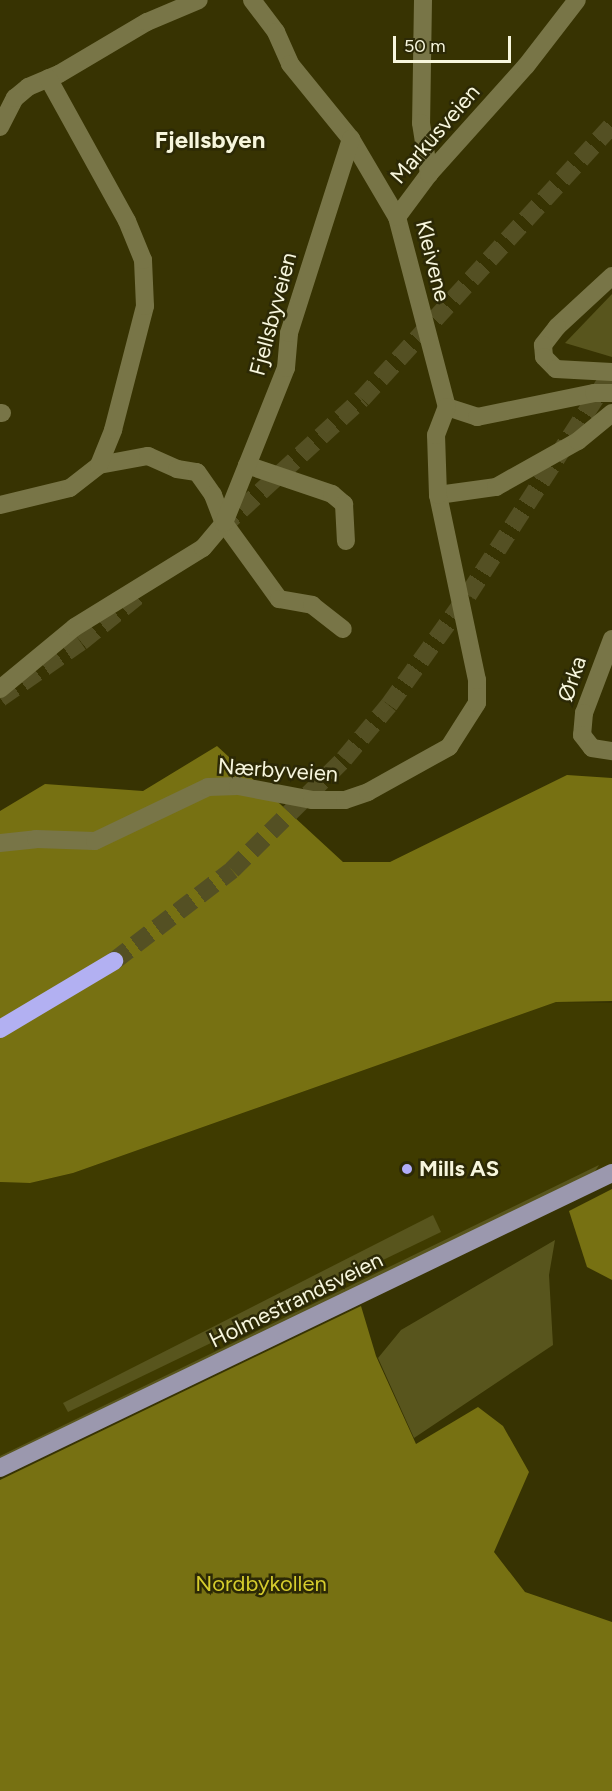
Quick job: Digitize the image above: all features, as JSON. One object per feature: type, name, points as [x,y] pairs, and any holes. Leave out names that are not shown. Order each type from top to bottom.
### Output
[{"type":"highway","points":[[0,1029],[114,961]]},
{"type":"main road","name":"Holmestrandsveien","points":[[0,1468],[612,1173]]},
{"type":"street","points":[[0,127],[15,98],[28,87],[147,22],[199,0]]},
{"type":"street","name":"Kleivene","points":[[252,0],[276,32],[290,64],[316,93],[351,139],[397,217],[447,406]]},
{"type":"street","points":[[423,0],[421,123],[429,174]]},
{"type":"street","name":"Markusveien","points":[[397,217],[429,174],[526,66],[577,0]]},
{"type":"street","points":[[48,78],[127,221],[143,260],[145,306],[113,430],[99,465]]},
{"type":"street","name":"Fjellsbyveien","points":[[0,689],[75,627],[203,549],[224,524],[286,368],[289,333],[351,139]]},
{"type":"street","points":[[612,276],[557,327],[543,345],[544,357],[556,369],[612,372]]},
{"type":"street","points":[[447,406],[459,414],[487,417],[544,402],[612,393]]},
{"type":"street","name":"Nærbyveien","points":[[0,843],[36,839],[95,841],[208,787],[238,786],[312,800],[345,800],[368,792],[449,747],[477,703],[477,680],[438,495],[436,435],[447,406]]},
{"type":"street","points":[[438,495],[496,487],[578,441],[612,413]]},
{"type":"street","points":[[0,505],[70,488],[99,465],[148,456],[177,469],[197,472],[213,495],[224,524],[279,599],[312,605],[344,629]]},
{"type":"street","points":[[247,465],[332,494],[344,504],[346,542]]},
{"type":"street","name":"Ørka","points":[[612,639],[584,713],[582,735],[592,748],[612,751]]},
{"type":"shaded area","points":[[612,294],[612,357],[565,343]]},
{"type":"shaded area","points":[[556,1002],[612,1003],[612,1172],[0,1468],[0,1182],[30,1183],[73,1173]]},
{"type":"shaded area","points":[[599,1165],[594,1173],[0,1461],[0,1456]]},
{"type":"shaded area","points":[[433,1215],[441,1232],[68,1412],[63,1403]]},
{"type":"shaded area","points":[[555,1240],[549,1275],[553,1345],[414,1438],[378,1358],[401,1330]]},
{"type":"green space","points":[[217,746],[343,862],[390,862],[567,775],[612,778],[612,1001],[556,1002],[73,1173],[30,1183],[0,1182],[0,811],[45,784],[143,791]]},
{"type":"green space","points":[[612,1189],[612,1280],[587,1267],[569,1211]]},
{"type":"green space","name":"Nordbykollen","points":[[361,1306],[376,1356],[416,1444],[478,1407],[503,1426],[529,1472],[494,1552],[525,1592],[612,1622],[612,1791],[0,1791],[0,1480]]},
{"type":"tunnel","points":[[221,528],[362,399],[612,125]]},
{"type":"tunnel","points":[[114,961],[232,870],[344,759],[389,705],[468,595],[612,372]]},
{"type":"tunnel","points":[[0,698],[81,642],[139,595]]},
{"type":"place","name":"Mills AS","points":[[407,1169]]},
{"type":"district","name":"Fjellsbyen","points":[[210,140]]}]
